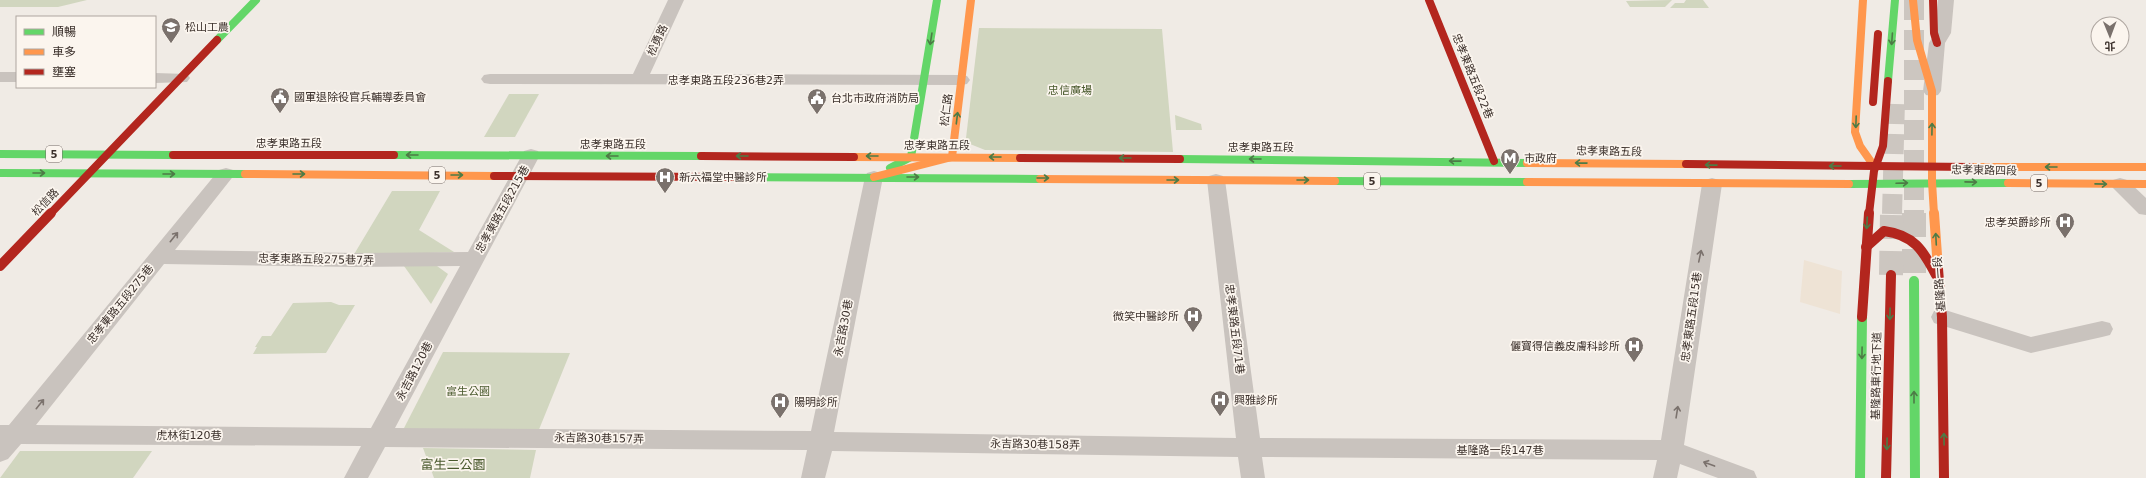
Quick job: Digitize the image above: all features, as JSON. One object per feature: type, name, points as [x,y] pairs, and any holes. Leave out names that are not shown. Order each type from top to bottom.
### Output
[{"type":"main road","name":"松信路","points":[[0,266],[256,0]]},
{"type":"main road","points":[[874,177],[911,156],[937,0]]},
{"type":"main road","name":"松仁路","points":[[952,157],[971,0]]},
{"type":"main road","name":"忠孝東路五段22巷","points":[[1429,0],[1494,161]]},
{"type":"main road","points":[[1863,0],[1856,132],[1860,146],[1874,166]]},
{"type":"main road","points":[[1860,478],[1863,283],[1871,184],[1874,166],[1883,146],[1895,0]]},
{"type":"main road","name":"基隆路一段","points":[[1913,0],[1916,40],[1932,91],[1932,182],[1942,317],[1944,478]]},
{"type":"main road","points":[[1933,0],[1934,33],[1937,43]]},
{"type":"main road","points":[[1872,114],[1879,22]]},
{"type":"main road","points":[[1870,146],[1874,166]]},
{"type":"main road","name":"忠孝東路五段","points":[[0,154],[911,156],[1874,166]]},
{"type":"main road","points":[[874,177],[952,157]]},
{"type":"main road","name":"忠孝東路四段","points":[[1874,166],[2146,167]]},
{"type":"main road","name":"5","points":[[0,173],[1871,184]]},
{"type":"main road","name":"忠孝東路四段","points":[[1871,184],[1932,182],[2146,184]]},
{"type":"main road","points":[[1866,247],[1884,230],[1904,232],[1915,241],[1926,256],[1938,278]]},
{"type":"main road","name":"基隆路車行地下道","points":[[1886,478],[1891,275]]},
{"type":"main road","points":[[1914,281],[1915,478]]},
{"type":"street","name":"松勇路","points":[[639,80],[676,0]]},
{"type":"street","name":"基隆路一段","points":[[1932,91],[1937,43],[1943,33],[1946,0]]},
{"type":"street","points":[[0,77],[16,77]]},
{"type":"street","points":[[156,78],[181,78]]},
{"type":"street","name":"忠孝東路五段236巷2弄","points":[[490,79],[961,80]]},
{"type":"street","name":"忠孝東路五段215巷","points":[[473,261],[531,155]]},
{"type":"street","name":"忠孝東路五段275巷","points":[[0,452],[8,434],[158,257],[226,174]]},
{"type":"street","name":"永吉路30巷","points":[[813,478],[874,177]]},
{"type":"street","name":"忠孝東路五段71巷","points":[[1216,180],[1253,478]]},
{"type":"street","name":"忠孝東路五段15巷","points":[[1665,478],[1671,450],[1697,272],[1712,184]]},
{"type":"street","points":[[2120,184],[2146,209]]},
{"type":"street","name":"忠孝東路五段275巷7弄","points":[[158,257],[473,261]]},
{"type":"street","name":"永吉路120巷","points":[[356,478],[473,261]]},
{"type":"street","points":[[1942,317],[2031,345],[2102,329]]},
{"type":"street","name":"虎林街120巷","points":[[8,434],[378,436]]},
{"type":"street","name":"永吉路30巷157弄","points":[[378,436],[820,440]]},
{"type":"street","name":"永吉路30巷158弄","points":[[820,440],[1249,448]]},
{"type":"street","name":"基隆路一段147巷","points":[[1249,448],[1671,450],[1745,478]]},
{"type":"green space","points":[[0,0],[87,0],[58,7],[0,7]]},
{"type":"green space","points":[[1672,0],[1665,7],[1630,7],[1626,1]]},
{"type":"green space","points":[[1686,0],[1703,0],[1709,8],[1670,8],[1675,3],[1684,3]]},
{"type":"green space","name":"忠信廣場","points":[[979,28],[1162,29],[1173,152],[985,150],[970,144],[966,138]]},
{"type":"green space","points":[[509,94],[539,94],[515,137],[484,137]]},
{"type":"green space","points":[[1175,115],[1201,124],[1202,130],[1176,130]]},
{"type":"green space","points":[[392,191],[440,191],[419,230],[454,252],[353,256]]},
{"type":"green space","points":[[404,266],[437,266],[448,274],[431,304]]},
{"type":"green space","points":[[331,302],[339,305],[355,305],[326,353],[253,354],[257,347],[255,347],[262,336],[271,336],[293,303]]},
{"type":"green space","name":"富生公園","points":[[443,352],[570,353],[538,432],[403,430]]},
{"type":"green space","name":"富生二公園","points":[[423,448],[536,450],[530,478],[434,478]]},
{"type":"green space","points":[[20,451],[152,451],[133,478],[0,478]]},
{"type":"shaded area","points":[[1804,260],[1842,271],[1840,314],[1800,302]]},
{"type":"tunnel","points":[[1914,0],[1914,281]]},
{"type":"tunnel","points":[[1892,214],[1895,101]]},
{"type":"tunnel","points":[[1891,275],[1892,213]]},
{"type":"traffic: fast","points":[[217,40],[256,0]]},
{"type":"traffic: fast","points":[[890,168],[911,157],[937,0]]},
{"type":"traffic: fast","points":[[1888,81],[1895,0]]},
{"type":"traffic: fast","points":[[0,154],[173,155]]},
{"type":"traffic: fast","points":[[394,155],[701,156]]},
{"type":"traffic: fast","points":[[1180,159],[1527,163]]},
{"type":"traffic: fast","points":[[0,173],[245,174]]},
{"type":"traffic: fast","points":[[732,177],[1040,179]]},
{"type":"traffic: fast","points":[[1335,181],[1527,182]]},
{"type":"traffic: fast","points":[[1849,184],[2008,183]]},
{"type":"traffic: fast","points":[[1914,281],[1915,478]]},
{"type":"traffic: fast","points":[[1860,478],[1862,317]]},
{"type":"traffic: slow","points":[[874,177],[952,157],[971,0]]},
{"type":"traffic: slow","points":[[1863,0],[1855,132],[1860,146],[1874,166]]},
{"type":"traffic: slow","points":[[1913,0],[1917,40],[1932,91],[1932,182],[1938,269]]},
{"type":"traffic: slow","points":[[854,157],[1020,158]]},
{"type":"traffic: slow","points":[[1527,163],[1686,164]]},
{"type":"traffic: slow","points":[[1971,167],[2146,167]]},
{"type":"traffic: slow","points":[[245,174],[494,176]]},
{"type":"traffic: slow","points":[[1040,179],[1335,181]]},
{"type":"traffic: slow","points":[[1527,182],[1849,184]]},
{"type":"traffic: slow","points":[[2008,183],[2146,184]]},
{"type":"traffic: jam","points":[[1429,0],[1494,161]]},
{"type":"traffic: jam","points":[[1933,0],[1934,33],[1937,43]]},
{"type":"traffic: jam","points":[[1873,102],[1878,34]]},
{"type":"traffic: jam","points":[[0,266],[217,40]]},
{"type":"traffic: jam","points":[[1862,317],[1870,195],[1874,171],[1883,146],[1888,81]]},
{"type":"traffic: jam","points":[[173,155],[394,155]]},
{"type":"traffic: jam","points":[[701,156],[854,157]]},
{"type":"traffic: jam","points":[[1020,158],[1180,159]]},
{"type":"traffic: jam","points":[[1686,164],[1971,167]]},
{"type":"traffic: jam","points":[[494,176],[732,177]]},
{"type":"traffic: jam","points":[[1866,247],[1884,231],[1895,232],[1903,235],[1917,244],[1927,258],[1936,275]]},
{"type":"traffic: jam","points":[[1938,269],[1942,317],[1944,478]]},
{"type":"traffic: jam","points":[[1886,478],[1891,275]]},
{"type":"place","name":"松山工農","points":[[171,44]]},
{"type":"place","name":"國軍退除役官兵輔導委員會","points":[[280,114]]},
{"type":"place","name":"台北市政府消防局","points":[[817,115]]},
{"type":"place","name":"市政府","points":[[1510,175]]},
{"type":"place","name":"新六福堂中醫診所","points":[[665,194]]},
{"type":"place","name":"忠孝英爵診所","points":[[2065,239]]},
{"type":"place","name":"微笑中醫診所","points":[[1193,333]]},
{"type":"place","name":"儷寶得信義皮膚科診所","points":[[1634,363]]},
{"type":"place","name":"興雅診所","points":[[1220,417]]},
{"type":"place","name":"陽明診所","points":[[780,419]]}]
